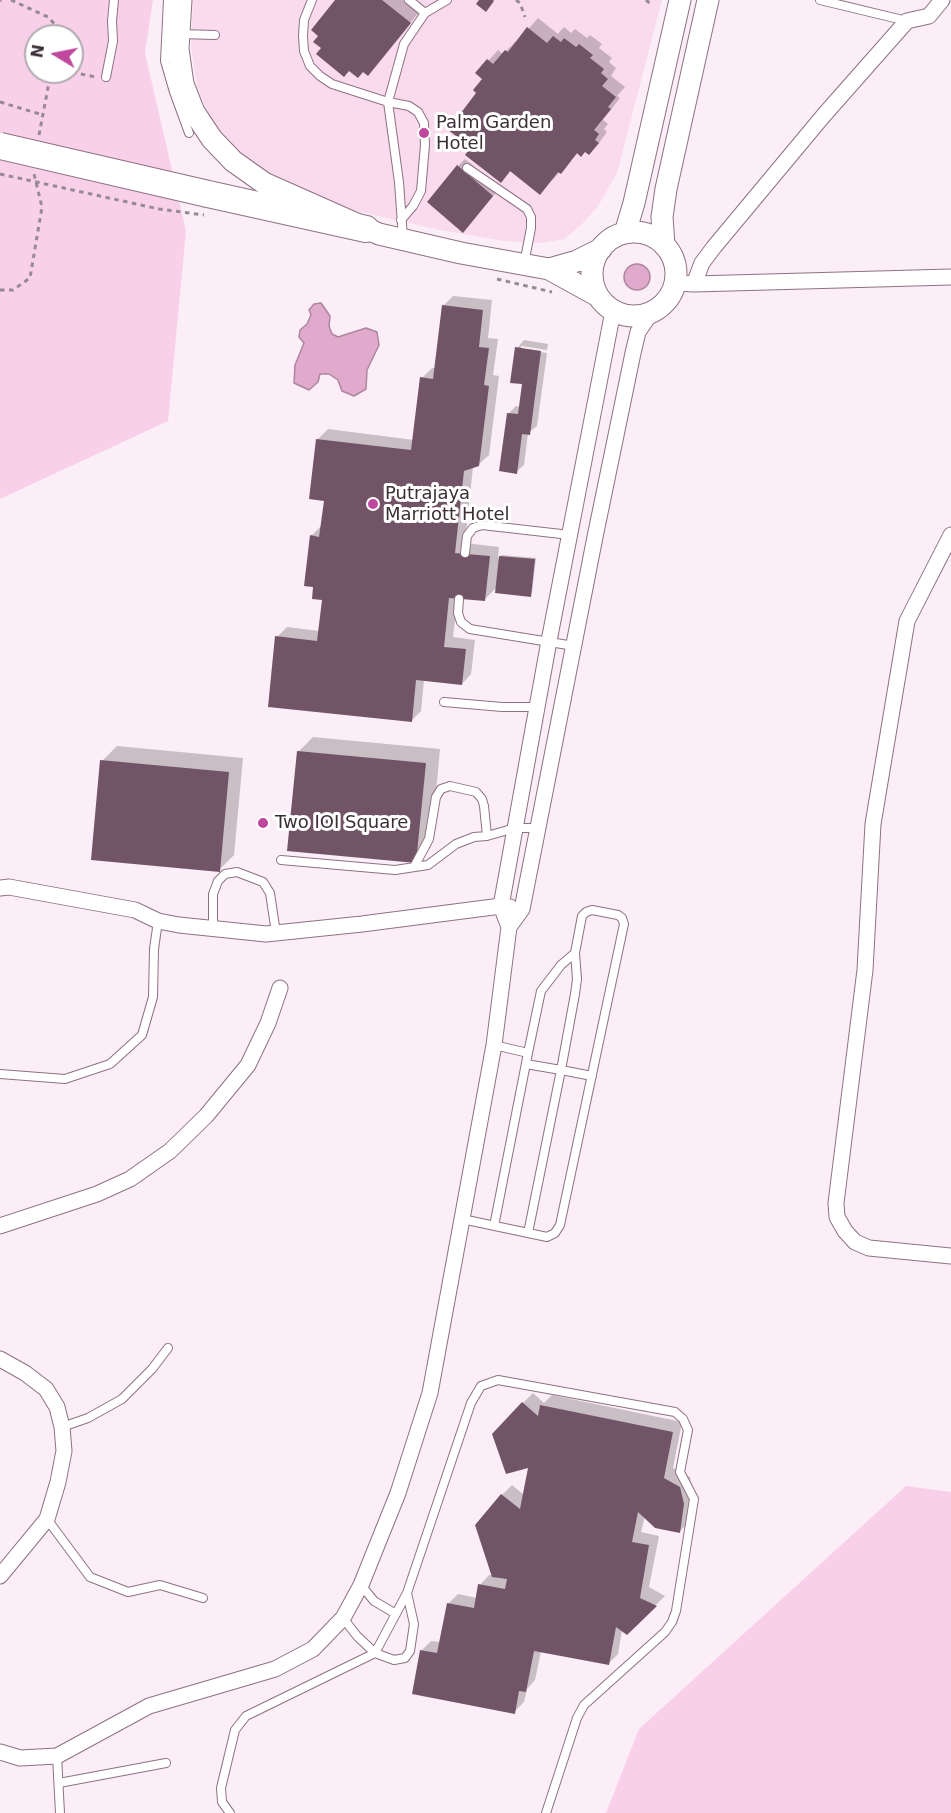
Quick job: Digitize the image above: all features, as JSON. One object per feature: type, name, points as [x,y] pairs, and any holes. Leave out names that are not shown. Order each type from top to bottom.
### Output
[{"type":"highway","points":[[0,146],[366,229]]},
{"type":"street","points":[[181,0],[178,49],[183,84],[194,112],[212,139],[264,183],[366,229],[402,230],[524,265],[549,269],[598,296],[613,311],[638,316],[651,313],[662,306],[670,295],[684,284],[824,115],[907,21],[929,16],[942,0]]},
{"type":"street","points":[[625,233],[634,203],[680,0]]},
{"type":"street","points":[[684,284],[664,245],[662,217],[681,117],[708,0]]},
{"type":"street","points":[[549,269],[577,261],[601,249],[616,236],[625,233],[646,234],[664,245]]},
{"type":"street","points":[[598,296],[592,278],[594,262],[601,249]]},
{"type":"street","points":[[684,284],[951,276]]},
{"type":"street","points":[[0,1752],[20,1758],[57,1756],[149,1706],[275,1669],[313,1648],[343,1618],[361,1585],[398,1493],[430,1393],[494,1045],[509,927],[501,906],[549,641],[613,311]]},
{"type":"street","points":[[509,927],[522,909],[633,352],[639,333],[651,313]]},
{"type":"street","points":[[951,535],[907,621],[873,824],[865,970],[836,1203],[837,1217],[855,1242],[869,1248],[951,1256]]},
{"type":"street","points":[[0,888],[9,887],[135,910],[158,921],[266,934],[501,906],[522,909]]},
{"type":"street","points":[[0,1226],[97,1194],[130,1179],[170,1151],[206,1116],[248,1065],[268,1023],[280,988]]},
{"type":"street","points":[[0,1359],[25,1373],[46,1389],[57,1407],[64,1451],[47,1519],[0,1576]]},
{"type":"lane","points":[[106,77],[113,41],[114,0]]},
{"type":"lane","points":[[168,0],[165,61],[189,133]]},
{"type":"lane","points":[[312,0],[304,20],[303,36],[304,51],[310,66],[332,84],[388,102],[410,106],[418,112],[424,123],[425,145],[421,191],[402,230]]},
{"type":"lane","points":[[409,0],[425,13]]},
{"type":"lane","points":[[402,230],[399,182],[388,102],[405,45],[425,13],[447,0]]},
{"type":"lane","points":[[820,0],[907,21]]},
{"type":"lane","points":[[178,33],[214,34]]},
{"type":"lane","points":[[467,168],[527,209],[531,217],[531,228],[524,265]]},
{"type":"lane","points":[[465,554],[467,536],[473,528],[482,525],[570,535]]},
{"type":"lane","points":[[459,599],[458,613],[461,622],[470,629],[574,646]]},
{"type":"lane","points":[[444,702],[502,707],[537,707]]},
{"type":"lane","points":[[414,867],[429,839],[436,797],[441,789],[450,786],[476,792],[484,806],[487,836]]},
{"type":"lane","points":[[281,860],[395,870],[428,865],[456,844],[474,837],[487,836],[515,828],[538,828]]},
{"type":"lane","points":[[213,929],[213,894],[218,881],[225,874],[237,872],[263,882],[270,893],[276,933]]},
{"type":"lane","points":[[462,1219],[494,1226],[547,1237],[555,1233],[560,1225],[624,924],[618,915],[592,910],[582,916],[575,953],[577,979],[575,994],[528,1233]]},
{"type":"lane","points":[[0,1074],[65,1079],[110,1064],[142,1035],[153,997],[154,949],[158,921]]},
{"type":"lane","points":[[494,1226],[541,991],[561,965],[575,953]]},
{"type":"lane","points":[[494,1045],[528,1053]]},
{"type":"lane","points":[[526,1064],[592,1076]]},
{"type":"lane","points":[[62,1427],[88,1418],[122,1399],[152,1369],[168,1348]]},
{"type":"lane","points":[[230,1813],[222,1802],[221,1788],[235,1730],[246,1716],[375,1653],[408,1593],[471,1403],[481,1386],[498,1380],[675,1412],[684,1419],[688,1430],[680,1472],[694,1499],[676,1611],[672,1622],[665,1632],[584,1705],[577,1718],[546,1813]]},
{"type":"lane","points":[[47,1519],[90,1577],[128,1592],[160,1585],[203,1598]]},
{"type":"lane","points":[[361,1585],[374,1600],[396,1614]]},
{"type":"lane","points":[[343,1618],[357,1636],[375,1653],[394,1660],[405,1658],[410,1651],[414,1624],[408,1593]]},
{"type":"lane","points":[[57,1756],[60,1813]]},
{"type":"lane","points":[[58,1783],[166,1763]]},
{"type":"path","points":[[11,0],[48,17],[54,24]]},
{"type":"path","points":[[516,0],[522,2],[525,17]]},
{"type":"path","points":[[646,0],[652,5]]},
{"type":"path","points":[[84,75],[106,77]]},
{"type":"path","points":[[39,137],[49,84]]},
{"type":"path","points":[[0,102],[43,115]]},
{"type":"path","points":[[0,290],[13,290],[30,278],[42,207],[33,171]]},
{"type":"shaded area","points":[[0,0],[153,0],[145,53],[186,231],[168,421],[0,499]]},
{"type":"shaded area","name":"Palm Garden Hotel","points":[[193,0],[662,0],[617,173],[598,206],[582,224],[564,239],[541,243],[503,241],[440,230],[343,208],[305,193],[255,165],[231,147],[211,120],[197,86],[191,48]]},
{"type":"shaded area","points":[[637,264],[646,268],[650,277],[646,286],[637,290],[628,286],[624,277],[628,268]]},
{"type":"shaded area","points":[[321,303],[330,316],[329,326],[332,334],[338,337],[366,328],[377,332],[379,345],[367,370],[366,389],[354,396],[342,391],[338,380],[329,374],[320,374],[318,382],[309,390],[294,383],[295,365],[304,343],[299,337],[300,330],[307,324],[311,315],[309,310],[314,304]]},
{"type":"shaded area","points":[[906,1486],[951,1492],[951,1813],[606,1813],[639,1729]]},
{"type":"building","points":[[335,0],[382,0],[411,23],[368,76],[363,72],[358,78],[349,71],[344,77],[316,54],[321,48],[313,42],[318,36],[311,30]]},
{"type":"building","points":[[479,0],[494,1],[486,12],[476,4]]},
{"type":"building","points":[[527,27],[547,43],[553,36],[561,42],[564,38],[576,47],[579,44],[593,55],[590,58],[604,69],[601,73],[608,79],[602,86],[616,97],[608,107],[611,109],[594,130],[599,134],[595,140],[599,143],[589,155],[585,152],[581,157],[577,153],[561,174],[558,172],[540,195],[510,171],[501,183],[465,155],[471,147],[448,130],[476,93],[473,90],[482,79],[475,73],[487,59],[493,64],[505,50],[508,52]]},
{"type":"building","points":[[457,165],[493,196],[463,233],[427,202]]},
{"type":"building","points":[[442,305],[483,310],[479,347],[489,348],[484,385],[489,386],[479,466],[464,471],[455,553],[490,556],[485,601],[449,598],[444,647],[466,649],[462,685],[416,680],[412,722],[268,707],[275,636],[317,641],[322,600],[312,599],[313,587],[304,586],[310,535],[319,537],[324,501],[309,499],[316,439],[411,450],[420,377],[433,379]]},
{"type":"building","points":[[515,347],[541,351],[530,435],[522,434],[517,474],[499,471],[507,413],[518,414],[522,384],[510,383]]},
{"type":"building","points":[[499,556],[535,559],[531,597],[495,593]]},
{"type":"building","points":[[297,751],[426,763],[416,863],[287,851]]},
{"type":"building","points":[[100,760],[229,772],[220,872],[91,860]]},
{"type":"building","points":[[522,1402],[538,1416],[540,1405],[673,1432],[664,1478],[680,1487],[684,1504],[680,1533],[655,1528],[638,1512],[632,1542],[649,1545],[640,1598],[657,1606],[627,1635],[616,1627],[609,1665],[534,1651],[526,1692],[519,1691],[515,1714],[412,1694],[420,1650],[437,1653],[447,1603],[474,1608],[478,1584],[505,1589],[507,1579],[492,1577],[475,1525],[501,1494],[520,1509],[528,1468],[506,1474],[492,1434]]},
{"type":"place","name":"Palm Garden Hotel","points":[[424,133]]},
{"type":"place","name":"Putrajaya Marriott Hotel","points":[[373,504]]},
{"type":"place","name":"Two IOI Square","points":[[263,823]]}]
